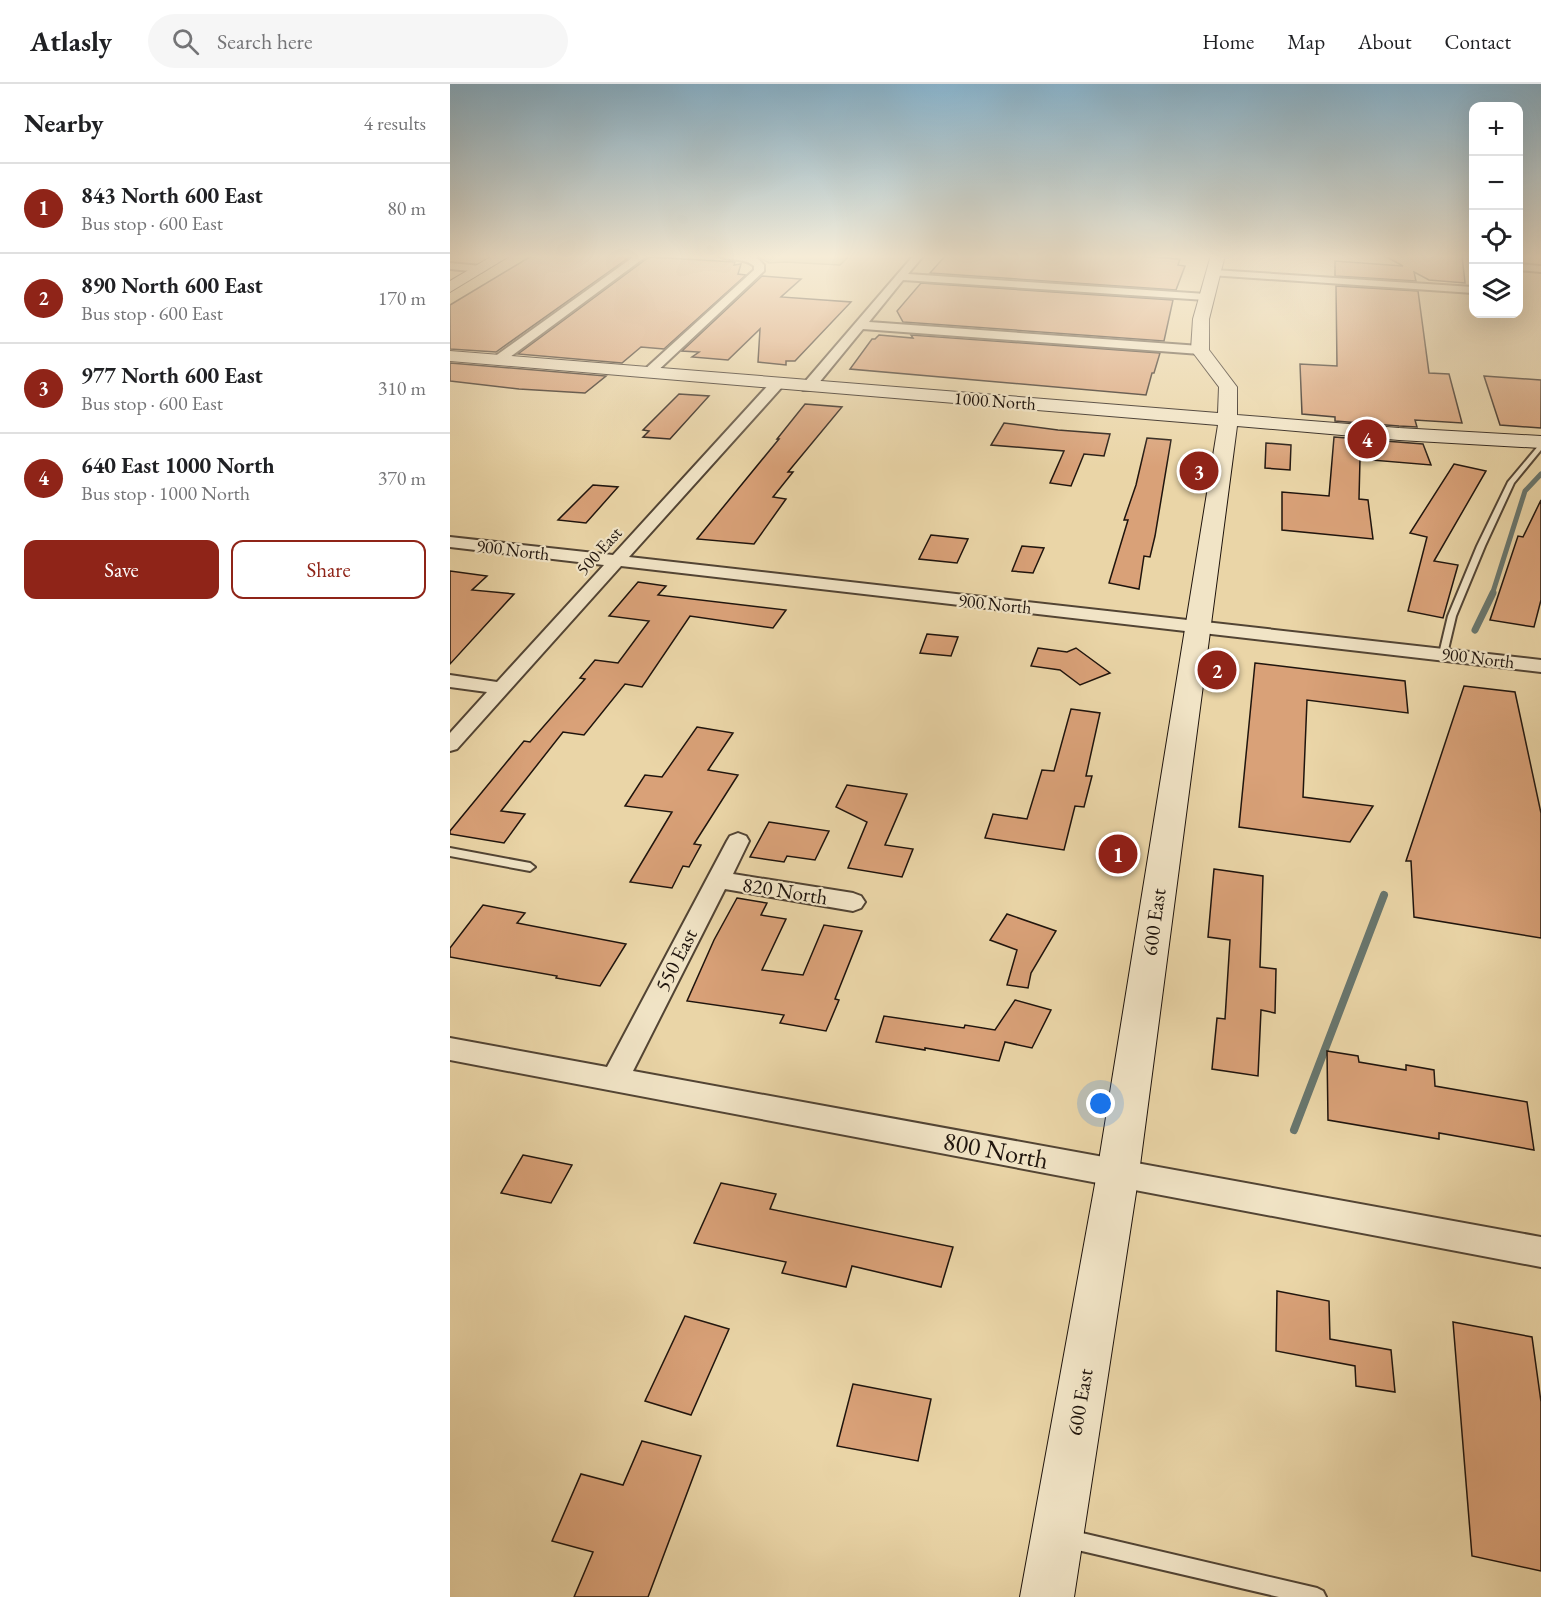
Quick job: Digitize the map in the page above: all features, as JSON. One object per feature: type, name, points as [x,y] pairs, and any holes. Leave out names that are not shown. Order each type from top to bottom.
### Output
[{"type":"street","points":[[498,360],[545,326]]},
{"type":"street","points":[[648,373],[700,326]]},
{"type":"street","points":[[808,387],[858,326]]},
{"type":"street","points":[[866,326],[1200,350],[1201,326]]},
{"type":"street","name":"600 East","points":[[1047,1597],[1118,1173],[1228,420],[1228,387],[1200,350]]},
{"type":"street","name":"1000 North","points":[[450,356],[808,387],[1541,444]]},
{"type":"street","name":"500 East","points":[[450,745],[777,384]]},
{"type":"street","name":"900 North","points":[[450,542],[1541,666]]},
{"type":"street","points":[[450,681],[501,688]]},
{"type":"street","name":"550 East","points":[[615,1079],[738,841]]},
{"type":"street","name":"820 North","points":[[718,879],[853,902]]},
{"type":"street","name":"800 North","points":[[450,1049],[1541,1252]]},
{"type":"lane","points":[[1443,654],[1452,616],[1486,535],[1511,482],[1541,444]]},
{"type":"lane","points":[[450,852],[530,867]]},
{"type":"lane","points":[[1057,1537],[1317,1597]]},
{"type":"building","points":[[450,326],[533,326],[496,352],[450,349]]},
{"type":"building","points":[[556,326],[690,326],[664,349],[641,347],[622,363],[518,354]]},
{"type":"building","points":[[709,326],[829,326],[795,361],[786,361],[786,365],[758,362],[760,329],[728,360],[692,357],[699,352],[682,351]]},
{"type":"building","points":[[953,326],[1167,326],[1164,341]]},
{"type":"building","points":[[1336,326],[1423,326],[1429,373],[1449,374],[1462,423],[1415,420],[1417,427],[1399,426],[1335,421],[1335,417],[1302,414],[1300,364],[1337,366]]},
{"type":"building","points":[[879,335],[913,338],[911,335],[1160,353],[1146,395],[850,369],[872,339]]},
{"type":"building","points":[[450,363],[606,376],[585,393],[519,389],[450,381]]},
{"type":"building","points":[[1484,376],[1541,380],[1541,428],[1500,425]]},
{"type":"building","points":[[679,394],[709,396],[670,439],[643,437],[649,431],[643,430]]},
{"type":"building","points":[[805,404],[842,407],[788,472],[793,472],[773,497],[786,499],[754,544],[697,539],[779,439],[777,439]]},
{"type":"building","points":[[1004,423],[1110,434],[1104,456],[1084,454],[1071,486],[1050,483],[1064,451],[991,445]]},
{"type":"building","points":[[1334,437],[1423,444],[1431,465],[1360,459],[1359,499],[1368,500],[1373,539],[1282,530],[1282,492],[1329,496]]},
{"type":"building","points":[[1147,438],[1171,440],[1155,536],[1150,557],[1144,556],[1139,589],[1109,583],[1128,520],[1124,520],[1136,485]]},
{"type":"building","points":[[1266,443],[1291,445],[1290,470],[1265,468]]},
{"type":"building","points":[[1454,464],[1486,471],[1434,561],[1458,565],[1443,618],[1408,611],[1427,537],[1410,533]]},
{"type":"building","points":[[593,485],[618,487],[586,523],[558,520]]},
{"type":"building","points":[[1541,500],[1541,600],[1534,627],[1490,620],[1518,536],[1523,537]]},
{"type":"building","points":[[931,535],[968,539],[957,563],[919,559]]},
{"type":"building","points":[[1022,546],[1044,548],[1033,573],[1012,571]]},
{"type":"building","points":[[450,571],[487,576],[472,590],[514,594],[450,664]]},
{"type":"building","points":[[638,582],[666,586],[658,595],[786,610],[773,628],[690,616],[642,687],[625,684],[584,735],[563,732],[501,811],[525,814],[504,843],[450,834],[450,831],[524,741],[530,742],[585,679],[580,678],[595,660],[618,663],[649,621],[609,616]]},
{"type":"building","points":[[927,634],[958,637],[951,656],[920,653]]},
{"type":"building","points":[[1038,648],[1067,652],[1076,648],[1110,673],[1080,685],[1060,670],[1031,666]]},
{"type":"building","points":[[1255,663],[1405,681],[1408,713],[1307,700],[1303,797],[1373,806],[1350,842],[1239,827]]},
{"type":"building","points":[[1464,686],[1515,692],[1541,813],[1541,938],[1414,917],[1411,861],[1406,861]]},
{"type":"building","points":[[1071,709],[1100,713],[1086,776],[1092,776],[1084,807],[1075,806],[1064,850],[985,838],[993,814],[1027,819],[1042,770],[1054,771]]},
{"type":"building","points":[[697,727],[733,733],[708,770],[738,775],[694,844],[701,845],[689,867],[683,866],[672,888],[630,882],[672,812],[625,806],[645,775],[662,777]]},
{"type":"building","points":[[847,785],[907,794],[885,845],[913,849],[902,877],[848,868],[867,822],[836,807]]},
{"type":"building","points":[[769,822],[829,831],[815,860],[787,856],[784,862],[750,857]]},
{"type":"building","points":[[1214,869],[1263,876],[1260,967],[1276,969],[1275,1013],[1261,1010],[1258,1076],[1212,1069],[1217,1018],[1225,1019],[1230,940],[1208,937]]},
{"type":"building","points":[[737,898],[767,903],[761,915],[786,919],[762,970],[803,975],[824,925],[862,931],[835,999],[839,1000],[826,1031],[780,1023],[784,1015],[687,1001],[714,940]]},
{"type":"building","points":[[483,905],[525,913],[517,923],[626,944],[600,986],[450,957],[450,948]]},
{"type":"building","points":[[1007,914],[1056,931],[1031,973],[1028,988],[1007,985],[1017,950],[990,940]]},
{"type":"building","points":[[1015,1000],[1051,1010],[1032,1048],[1005,1042],[999,1061],[876,1042],[884,1016],[964,1028],[965,1025],[995,1030]]},
{"type":"building","points":[[1327,1051],[1358,1056],[1359,1062],[1406,1070],[1406,1065],[1434,1070],[1435,1086],[1527,1102],[1534,1150],[1439,1133],[1439,1139],[1328,1120]]},
{"type":"building","points":[[523,1155],[572,1165],[551,1203],[501,1193]]},
{"type":"building","points":[[721,1183],[776,1194],[770,1209],[953,1247],[941,1287],[852,1266],[846,1287],[782,1273],[786,1262],[694,1243]]},
{"type":"building","points":[[1277,1291],[1329,1301],[1330,1339],[1391,1350],[1395,1392],[1356,1386],[1355,1366],[1276,1351]]},
{"type":"building","points":[[685,1316],[729,1329],[691,1415],[645,1401]]},
{"type":"building","points":[[1453,1322],[1532,1337],[1541,1402],[1541,1571],[1472,1556]]},
{"type":"building","points":[[853,1384],[931,1399],[918,1461],[837,1446]]},
{"type":"building","points":[[642,1441],[701,1456],[648,1597],[574,1597],[593,1552],[552,1541],[581,1474],[623,1485]]},
{"type":"waterway","points":[[1492,595],[1525,491],[1541,474]]},
{"type":"waterway","points":[[1475,630],[1493,593]]},
{"type":"waterway","points":[[1294,1130],[1384,895]]},
{"type":"place","name":"640 East 1000 North","points":[[1367,439]]},
{"type":"place","name":"977 North 600 East","points":[[1199,471]]},
{"type":"place","name":"890 North 600 East","points":[[1217,670]]},
{"type":"place","name":"843 North 600 East","points":[[1118,854]]}]
